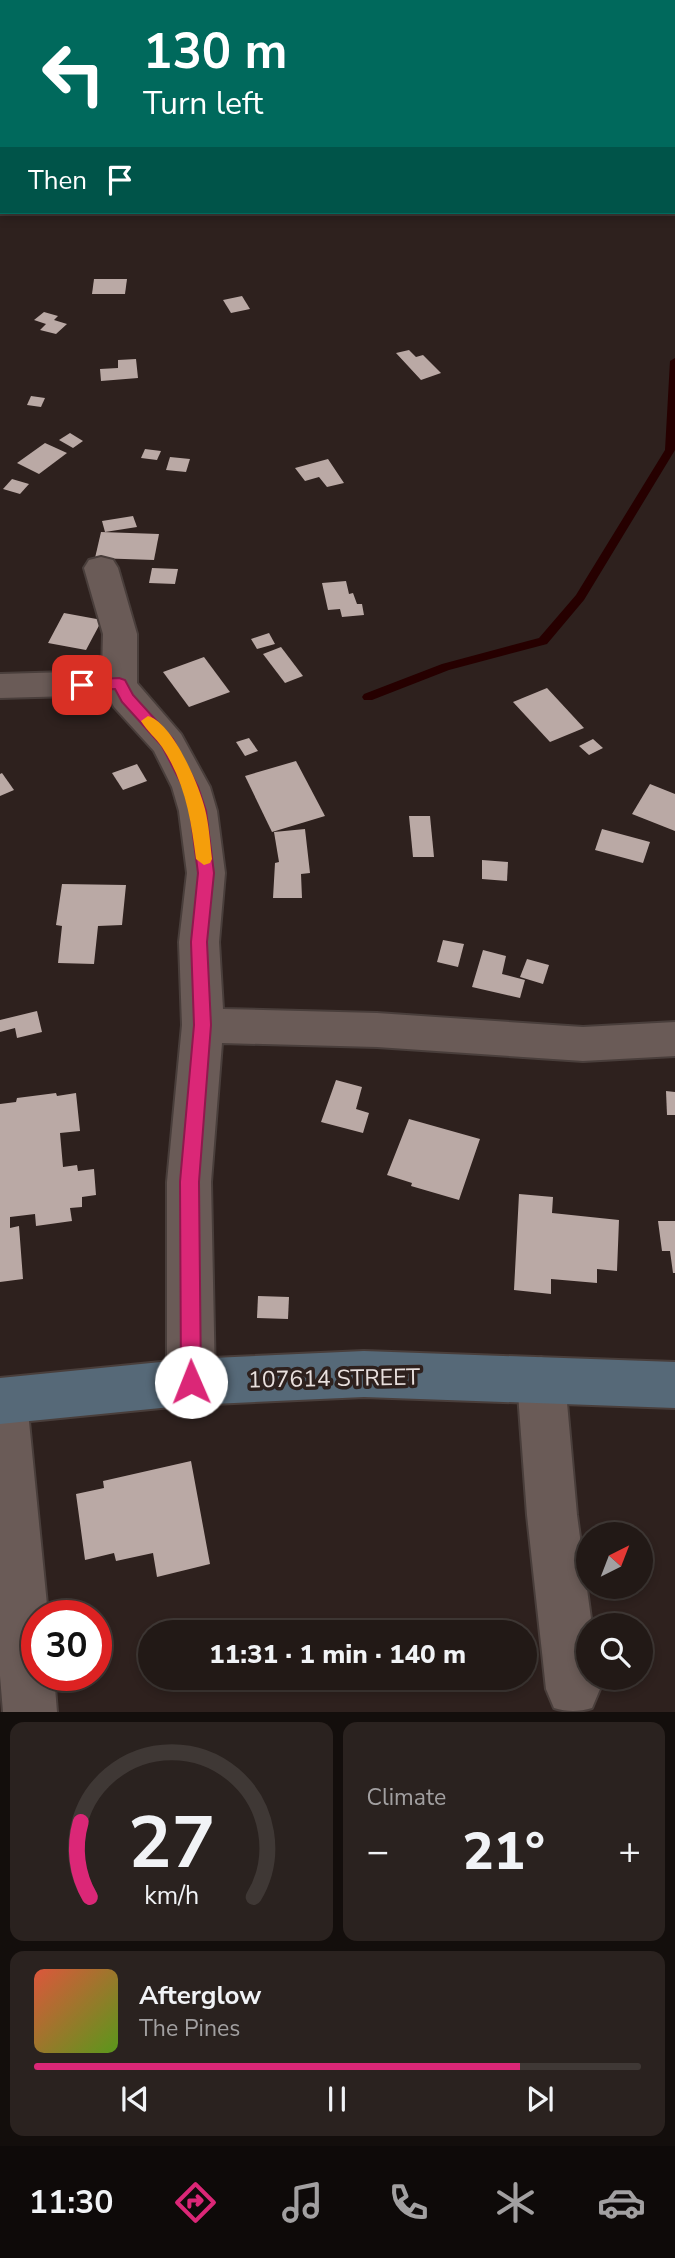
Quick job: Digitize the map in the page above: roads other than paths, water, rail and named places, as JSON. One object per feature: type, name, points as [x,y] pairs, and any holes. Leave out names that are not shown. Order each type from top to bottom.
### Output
[{"type":"street","points":[[101,568],[120,635],[119,683],[127,698],[168,743],[191,787],[198,811],[206,873],[199,942],[203,1025],[189,1182],[191,1382]]},
{"type":"street","points":[[0,686],[119,683]]},
{"type":"street","points":[[203,1025],[377,1030],[583,1044],[675,1040]]},
{"type":"street","name":"107614 STREET","points":[[30,1712],[1,1401],[191,1382],[363,1374],[675,1385]]},
{"type":"street","points":[[541,1380],[552,1515],[573,1689]]},
{"type":"waterway","points":[[368,697],[446,667],[543,641],[580,597],[670,450],[675,361]]}]
